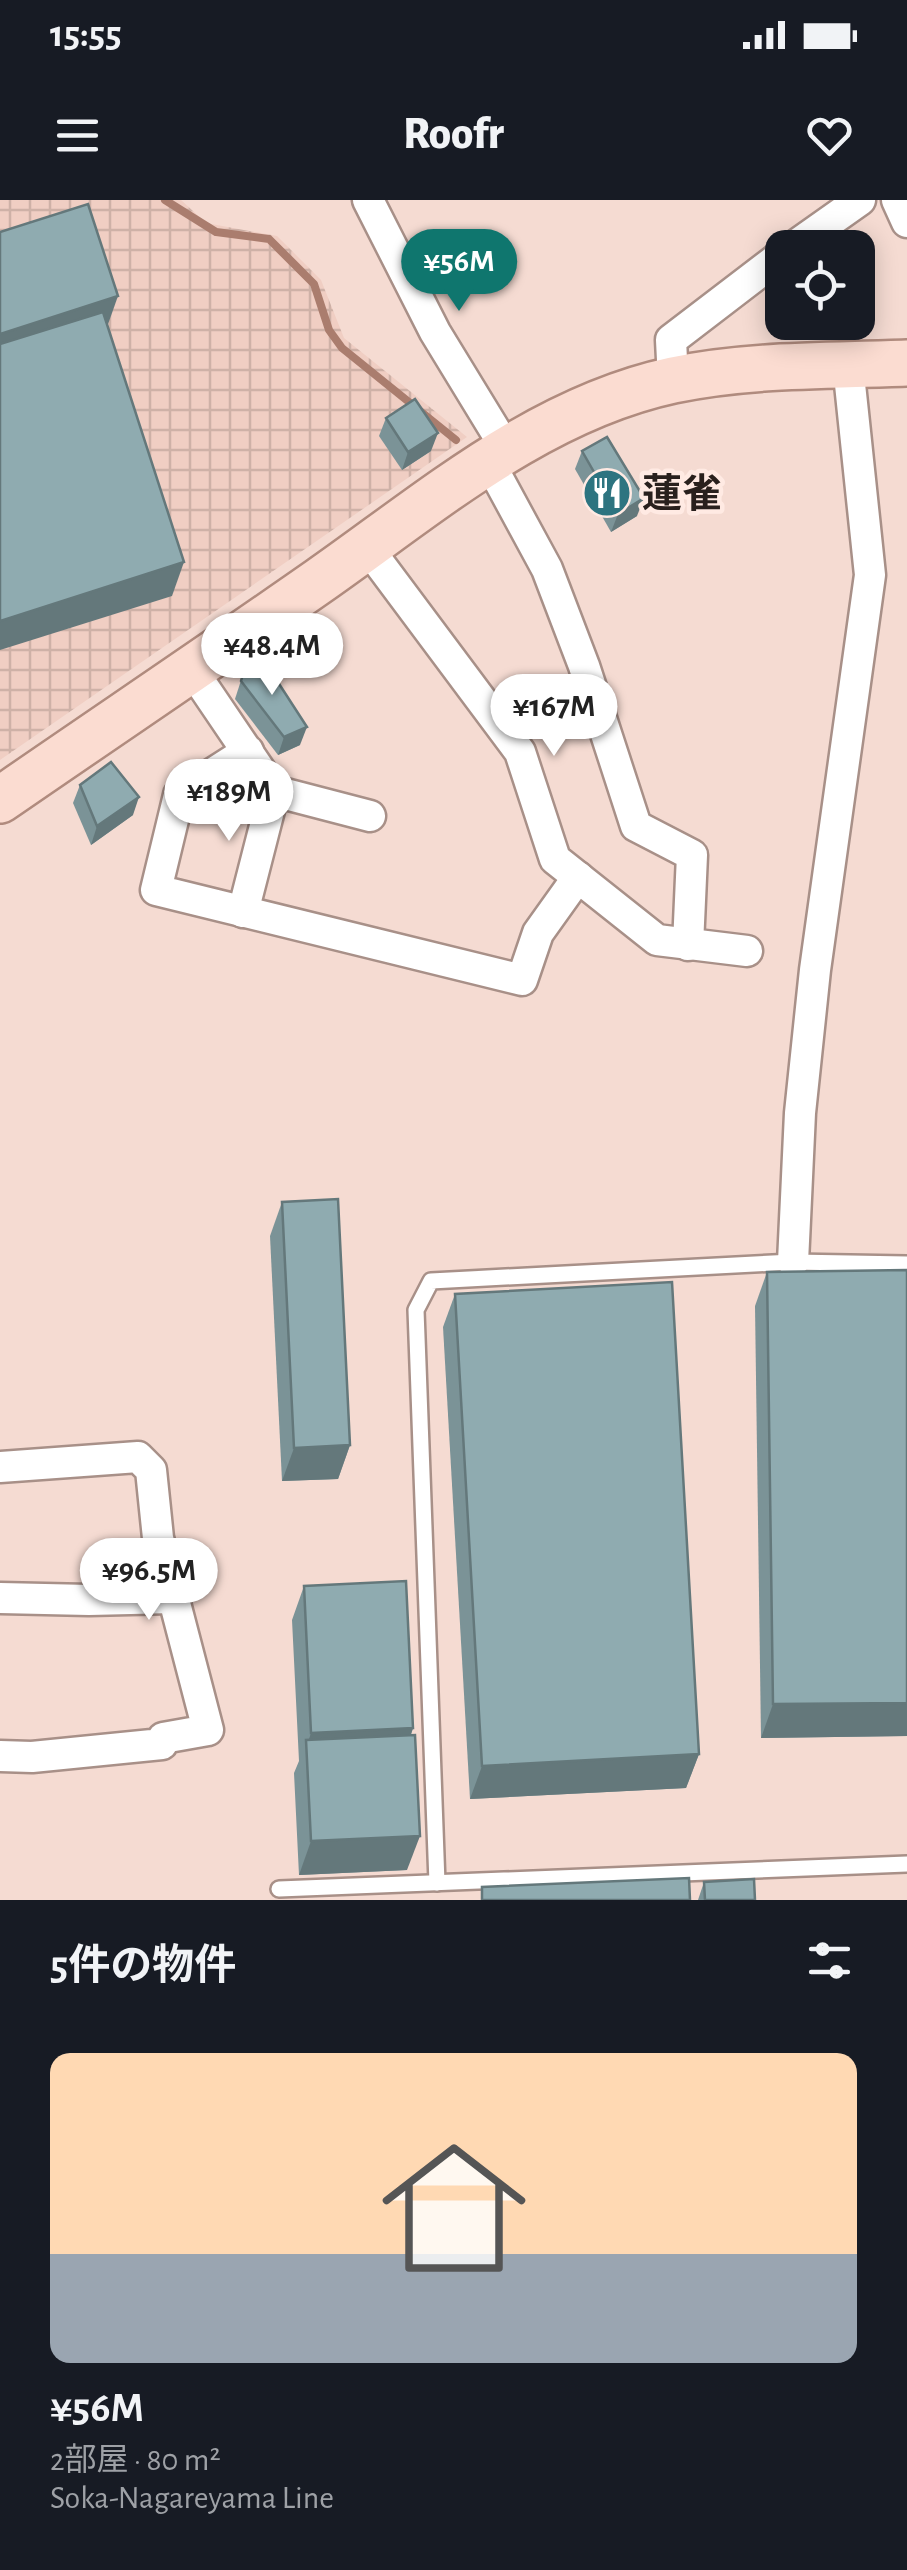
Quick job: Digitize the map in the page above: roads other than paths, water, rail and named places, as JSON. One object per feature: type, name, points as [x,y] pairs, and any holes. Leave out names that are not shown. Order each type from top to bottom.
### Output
[{"type":"main road","points":[[0,800],[498,456],[558,422],[602,401],[673,380],[752,370],[907,363]]},
{"type":"street","points":[[368,200],[498,456],[548,570],[636,826],[692,855],[688,944]]},
{"type":"street","points":[[818,230],[860,200]]},
{"type":"street","points":[[897,200],[907,222]]},
{"type":"street","points":[[673,380],[671,340],[765,268]]},
{"type":"street","points":[[793,1262],[800,1113],[813,988],[870,575],[848,365]]},
{"type":"street","points":[[367,547],[520,752],[555,858],[657,940],[747,951]]},
{"type":"street","points":[[192,670],[274,791],[370,816]]},
{"type":"street","points":[[248,752],[179,794],[156,890],[522,980],[538,933],[578,876]]},
{"type":"street","points":[[243,912],[274,791]]},
{"type":"street","points":[[0,1467],[138,1457],[151,1470],[158,1538],[208,1730],[163,1738],[162,1744],[0,1756]]},
{"type":"street","points":[[0,1598],[172,1598]]},
{"type":"lane","points":[[437,1882],[416,1310],[431,1282],[793,1262],[907,1264]]},
{"type":"lane","points":[[279,1889],[907,1864]]},
{"type":"waterway","points":[[165,200],[216,232],[269,239],[314,284],[329,330],[342,348],[456,440]]},
{"type":"place","name":"蓮雀","points":[[607,493]]}]
